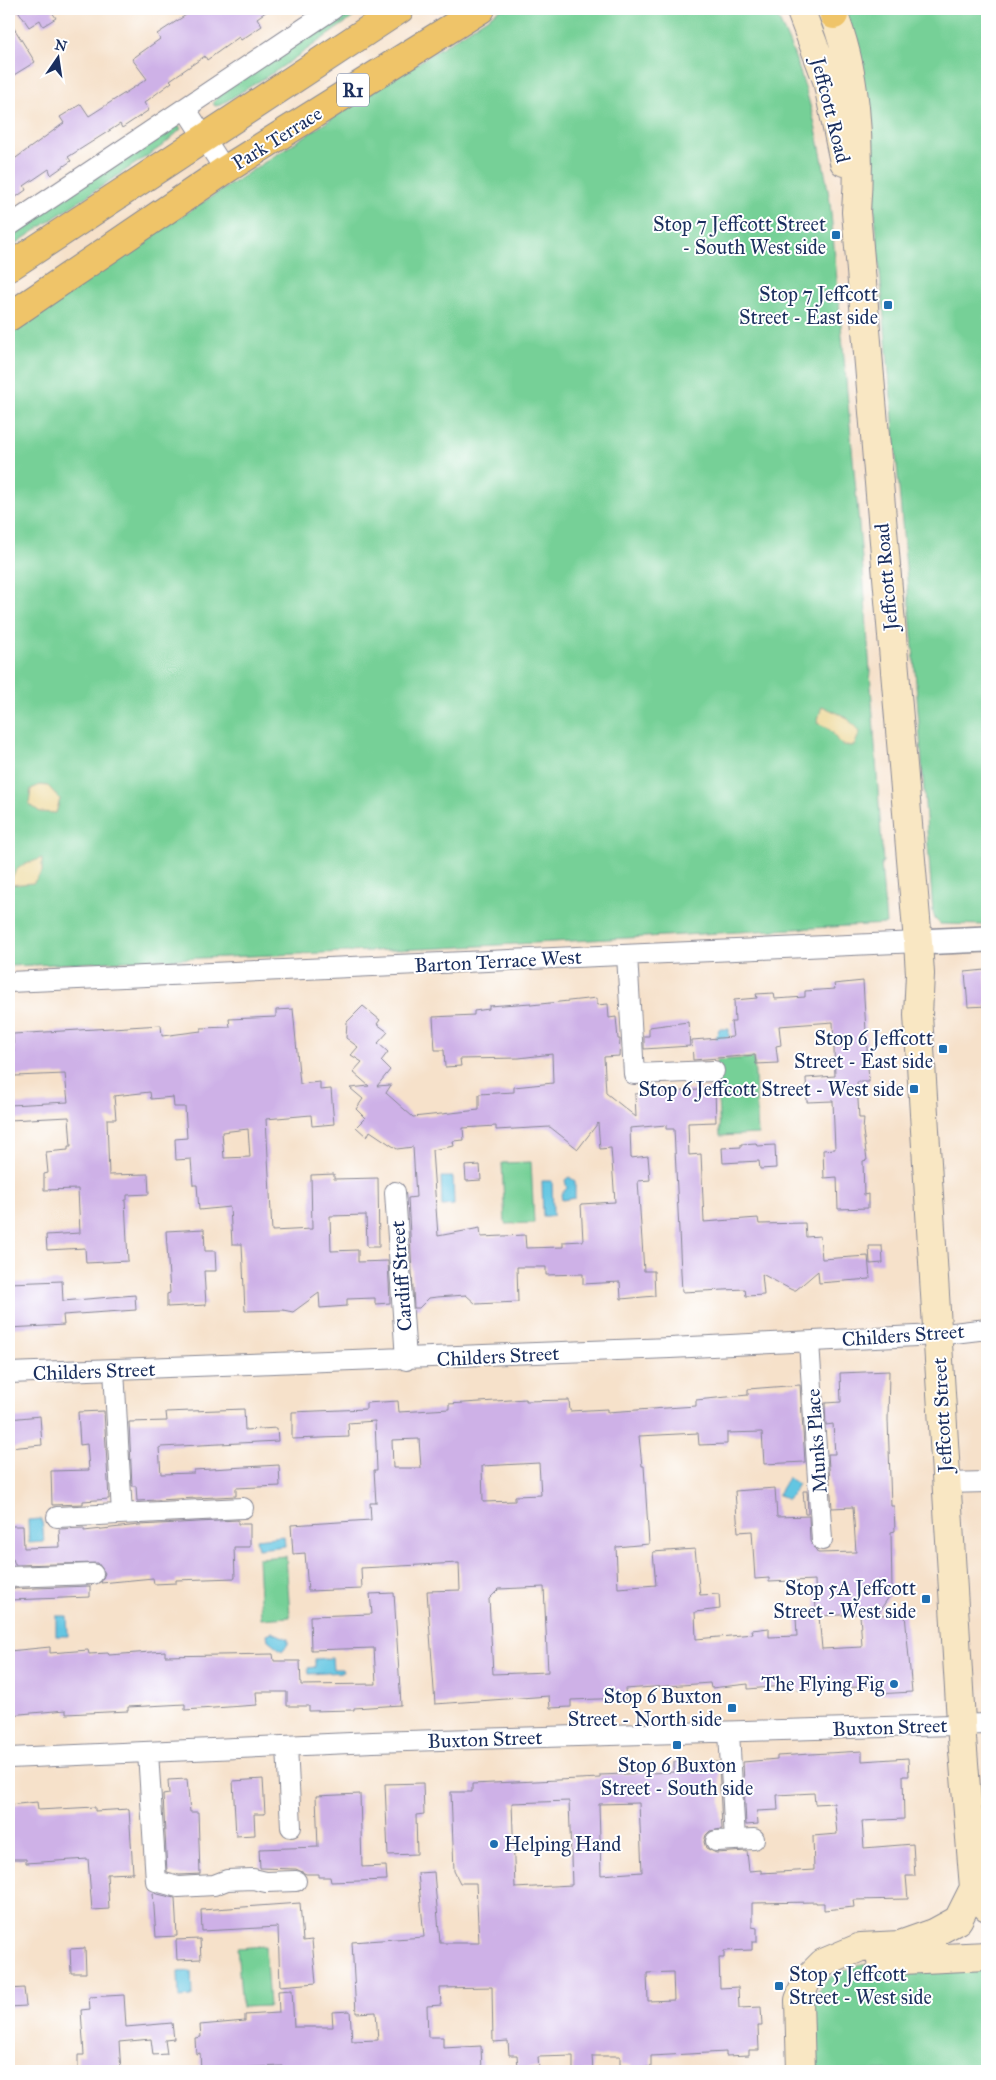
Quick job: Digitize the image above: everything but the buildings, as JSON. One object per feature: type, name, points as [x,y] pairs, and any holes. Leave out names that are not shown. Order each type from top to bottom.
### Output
[{"type":"highway","name":"Park Terrace","points":[[9,266],[400,9]]},
{"type":"highway","name":"Park Terrace","points":[[9,317],[225,170],[481,9]]},
{"type":"main road","name":"Jeffcott Road","points":[[800,9],[827,80],[845,169],[856,212],[918,942]]},
{"type":"main road","name":"Jeffcott Road","points":[[833,11],[847,62],[854,113],[860,168],[856,212]]},
{"type":"main road","name":"Jeffcott Street","points":[[918,942],[920,974],[918,1016],[946,1484],[974,1725],[981,1897]]},
{"type":"main road","points":[[802,2071],[799,2000],[808,1979],[822,1962],[861,1947],[900,1945],[934,1933],[958,1920],[981,1897]]},
{"type":"main road","points":[[822,1962],[987,1956]]},
{"type":"street","points":[[9,226],[333,9]]},
{"type":"street","name":"Park Terrace","points":[[186,108],[225,170]]},
{"type":"street","name":"Barton Terrace West","points":[[9,982],[987,939]]},
{"type":"street","points":[[627,955],[634,1074],[714,1071]]},
{"type":"street","name":"Cardiff Street","points":[[396,1192],[406,1360]]},
{"type":"street","name":"Childers Street","points":[[9,1373],[406,1360],[809,1342],[937,1335],[987,1329]]},
{"type":"street","name":"Munks Place","points":[[809,1342],[822,1540]]},
{"type":"street","points":[[114,1370],[122,1514]]},
{"type":"street","points":[[946,1484],[987,1482]]},
{"type":"street","points":[[58,1517],[243,1508]]},
{"type":"street","points":[[9,1577],[93,1574]]},
{"type":"street","name":"Buxton Street","points":[[9,1758],[287,1746],[974,1725]]},
{"type":"street","points":[[729,1732],[735,1840]]},
{"type":"street","points":[[287,1746],[291,1828]]},
{"type":"street","points":[[148,1752],[156,1881],[178,1887],[214,1885],[227,1880],[296,1881]]},
{"type":"green space","points":[[345,9],[365,9],[279,69],[220,105],[215,106],[213,103],[225,88]]},
{"type":"green space","points":[[501,9],[773,9],[794,54],[816,128],[830,202],[863,570],[886,924],[442,948],[9,966],[9,328]]},
{"type":"green space","points":[[846,9],[987,9],[987,925],[940,924],[935,919],[933,912],[915,670],[866,113]]},
{"type":"green space","points":[[179,126],[181,129],[162,146],[9,248],[9,233],[172,127]]},
{"type":"green space","points":[[754,1058],[758,1134],[720,1136],[716,1060]]},
{"type":"green space","points":[[531,1162],[534,1223],[505,1224],[502,1163]]},
{"type":"green space","points":[[286,1556],[290,1617],[261,1619],[258,1558]]},
{"type":"green space","points":[[265,1946],[269,2006],[242,2007],[237,1948]]},
{"type":"green space","points":[[987,1960],[987,2071],[814,2071],[813,2002],[821,1986],[834,1974],[860,1965]]},
{"type":"sand","points":[[822,706],[846,717],[860,732],[854,746],[843,745],[829,729],[817,723]]},
{"type":"sand","points":[[40,785],[48,786],[60,799],[56,813],[40,812],[29,804],[31,789]]},
{"type":"sand","points":[[42,858],[42,872],[33,883],[10,885],[17,869]]},
{"type":"water","points":[[719,1029],[729,1029],[729,1054],[717,1054],[716,1038]]},
{"type":"water","points":[[441,1177],[453,1177],[454,1205],[442,1206]]},
{"type":"water","points":[[569,1177],[575,1181],[575,1198],[562,1200],[561,1194],[567,1188],[565,1180]]},
{"type":"water","points":[[542,1181],[552,1181],[553,1216],[543,1216]]},
{"type":"water","points":[[788,1478],[798,1484],[788,1500],[778,1494]]},
{"type":"water","points":[[42,1519],[44,1542],[29,1543],[28,1520]]},
{"type":"water","points":[[284,1536],[285,1546],[258,1549],[256,1539]]},
{"type":"water","points":[[56,1616],[67,1616],[68,1636],[56,1636]]},
{"type":"water","points":[[272,1632],[288,1639],[288,1644],[282,1651],[268,1640],[267,1634]]},
{"type":"water","points":[[332,1658],[333,1669],[342,1669],[343,1672],[309,1674],[308,1668],[315,1667],[315,1659]]},
{"type":"water","points":[[191,1971],[192,1997],[179,1998],[178,1972]]},
{"type":"place","name":"Stop 7 Jeffcott Street - South West side","points":[[836,235]]},
{"type":"place","name":"Stop 7 Jeffcott Street - East side","points":[[888,305]]},
{"type":"place","name":"Stop 6 Jeffcott Street - East side","points":[[943,1049]]},
{"type":"place","name":"Stop 6 Jeffcott Street - West side","points":[[914,1089]]},
{"type":"place","name":"Stop 5A Jeffcott Street - West side","points":[[926,1599]]},
{"type":"place","name":"The Flying Fig","points":[[894,1684]]},
{"type":"place","name":"Stop 6 Buxton Street - North side","points":[[732,1708]]},
{"type":"place","name":"Stop 6 Buxton Street - South side","points":[[677,1745]]},
{"type":"place","name":"Helping Hand","points":[[494,1844]]},
{"type":"place","name":"Stop 5 Jeffcott Street - West side","points":[[779,1986]]}]
